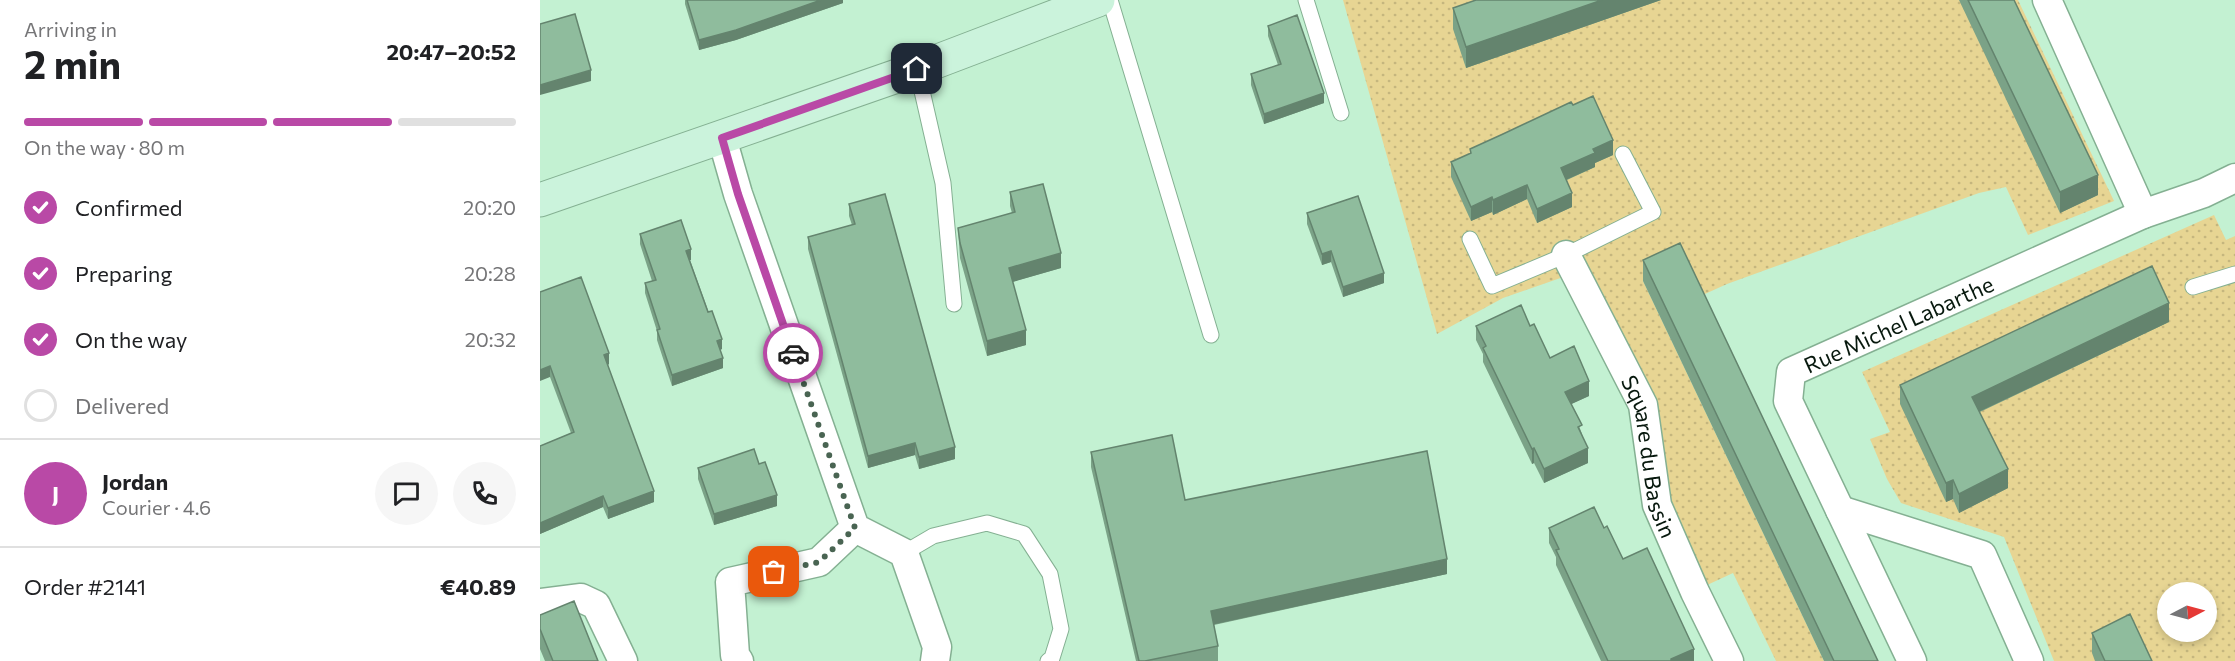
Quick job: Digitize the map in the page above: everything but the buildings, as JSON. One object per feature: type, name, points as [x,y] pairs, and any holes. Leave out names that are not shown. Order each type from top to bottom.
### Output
[{"type":"main road","points":[[540,200],[917,69],[1098,0]]},
{"type":"street","points":[[2047,0],[2143,214]]},
{"type":"street","points":[[722,138],[738,194],[855,528],[904,553],[937,647],[935,661]]},
{"type":"street","name":"Rue Michel Labarthe","points":[[1912,661],[1788,401],[1791,372],[2143,214],[2204,193],[2235,178]]},
{"type":"street","name":"Square du Bassin","points":[[1566,255],[1643,405],[1657,504],[1695,592],[1729,661]]},
{"type":"street","points":[[1840,510],[1982,555],[2029,661]]},
{"type":"street","points":[[739,661],[735,655],[730,582],[819,562],[855,528]]},
{"type":"street","points":[[540,603],[581,598],[596,605],[623,661]]},
{"type":"lane","points":[[1110,0],[1211,335]]},
{"type":"lane","points":[[1306,0],[1341,113]]},
{"type":"lane","points":[[917,69],[943,183],[954,304]]},
{"type":"lane","points":[[1470,239],[1492,285],[1566,255],[1653,212],[1623,154]]},
{"type":"lane","points":[[2193,286],[2235,274]]},
{"type":"lane","points":[[904,553],[933,536],[987,523],[1024,534],[1050,574],[1061,629],[1052,658],[1048,661]]},
{"type":"shaded area","points":[[1343,0],[2018,0],[2114,201],[2028,235],[2006,187],[1979,193],[1727,284],[1696,298],[1643,281],[1824,661],[1776,661],[1733,573],[1705,586],[1668,498],[1656,406],[1589,268],[1503,298],[1437,334]]},
{"type":"shaded area","points":[[2214,215],[2226,240],[2235,236],[2235,661],[2054,661],[2004,537],[1901,503],[1887,479],[1870,439],[1890,432],[1862,372]]},
{"type":"way so far","points":[[774,572],[819,562],[855,528],[793,353]]},
{"type":"route","points":[[793,353],[738,194],[722,138],[917,69]]}]
